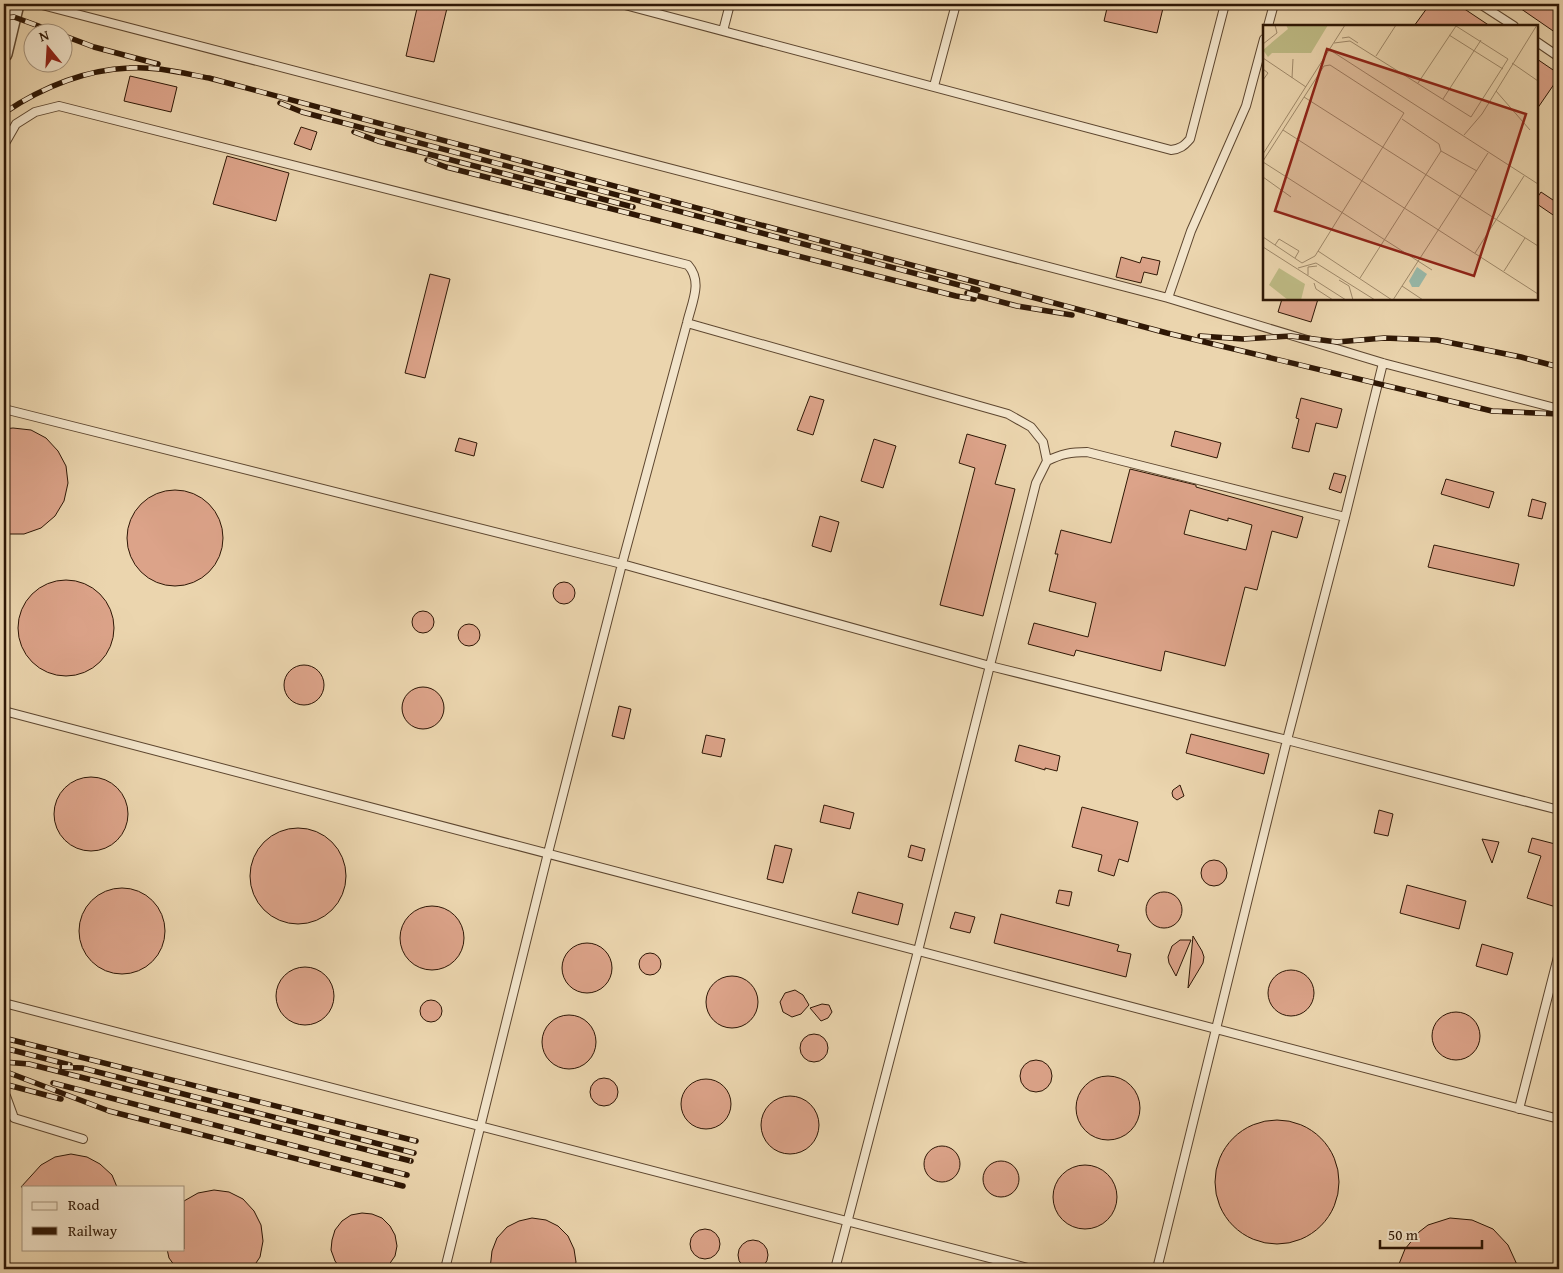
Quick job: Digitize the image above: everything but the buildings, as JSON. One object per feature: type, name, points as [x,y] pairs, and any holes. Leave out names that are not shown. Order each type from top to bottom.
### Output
[{"type":"street","points":[[4,54],[16,4]]},
{"type":"lane","points":[[38,4],[1168,298],[1383,363],[1559,409]]},
{"type":"lane","points":[[621,4],[1097,129],[1164,149],[1178,149],[1190,139],[1225,4]]},
{"type":"lane","points":[[723,31],[730,4]]},
{"type":"lane","points":[[934,86],[956,4]]},
{"type":"lane","points":[[1268,25],[1274,4]]},
{"type":"lane","points":[[1480,4],[1512,25]]},
{"type":"lane","points":[[1168,298],[1191,230],[1246,106],[1263,43]]},
{"type":"lane","points":[[1538,43],[1559,57]]},
{"type":"lane","points":[[4,145],[16,124],[34,112],[58,106],[688,265],[695,273],[696,285],[687,322],[622,564],[548,853],[445,1269]]},
{"type":"lane","points":[[687,322],[1008,414],[1031,427],[1044,442],[1047,461],[1036,483],[918,951],[835,1269]]},
{"type":"lane","points":[[1158,1269],[1287,740],[1383,363]]},
{"type":"lane","points":[[4,409],[622,564],[990,666],[1559,810]]},
{"type":"lane","points":[[1047,461],[1061,454],[1087,452],[1345,517]]},
{"type":"lane","points":[[4,710],[1559,1119]]},
{"type":"lane","points":[[1518,1109],[1559,953]]},
{"type":"lane","points":[[4,1003],[1032,1269]]},
{"type":"lane","points":[[4,1095],[14,1118],[83,1138]]},
{"type":"railway","points":[[4,18],[14,17],[28,22]]},
{"type":"railway","points":[[72,39],[94,47],[158,64]]},
{"type":"railway","points":[[4,113],[48,88],[96,72],[112,69],[139,68],[189,74],[1167,333],[1492,411],[1559,414]]},
{"type":"railway","points":[[280,103],[302,112],[978,290]]},
{"type":"railway","points":[[354,132],[378,141],[633,207]]},
{"type":"railway","points":[[427,160],[446,167],[974,299]]},
{"type":"railway","points":[[967,293],[1017,306],[1072,315]]},
{"type":"railway","points":[[1200,336],[1243,339],[1291,336],[1337,342],[1384,338],[1437,340],[1521,357],[1559,367]]},
{"type":"railway","points":[[4,1038],[416,1141]]},
{"type":"railway","points":[[4,1048],[70,1065]]},
{"type":"railway","points":[[4,1062],[29,1064],[411,1161]]},
{"type":"railway","points":[[62,1067],[82,1068],[414,1153]]},
{"type":"railway","points":[[4,1071],[109,1111],[403,1186]]},
{"type":"railway","points":[[53,1083],[407,1175]]},
{"type":"railway","points":[[4,1084],[61,1099]]}]
